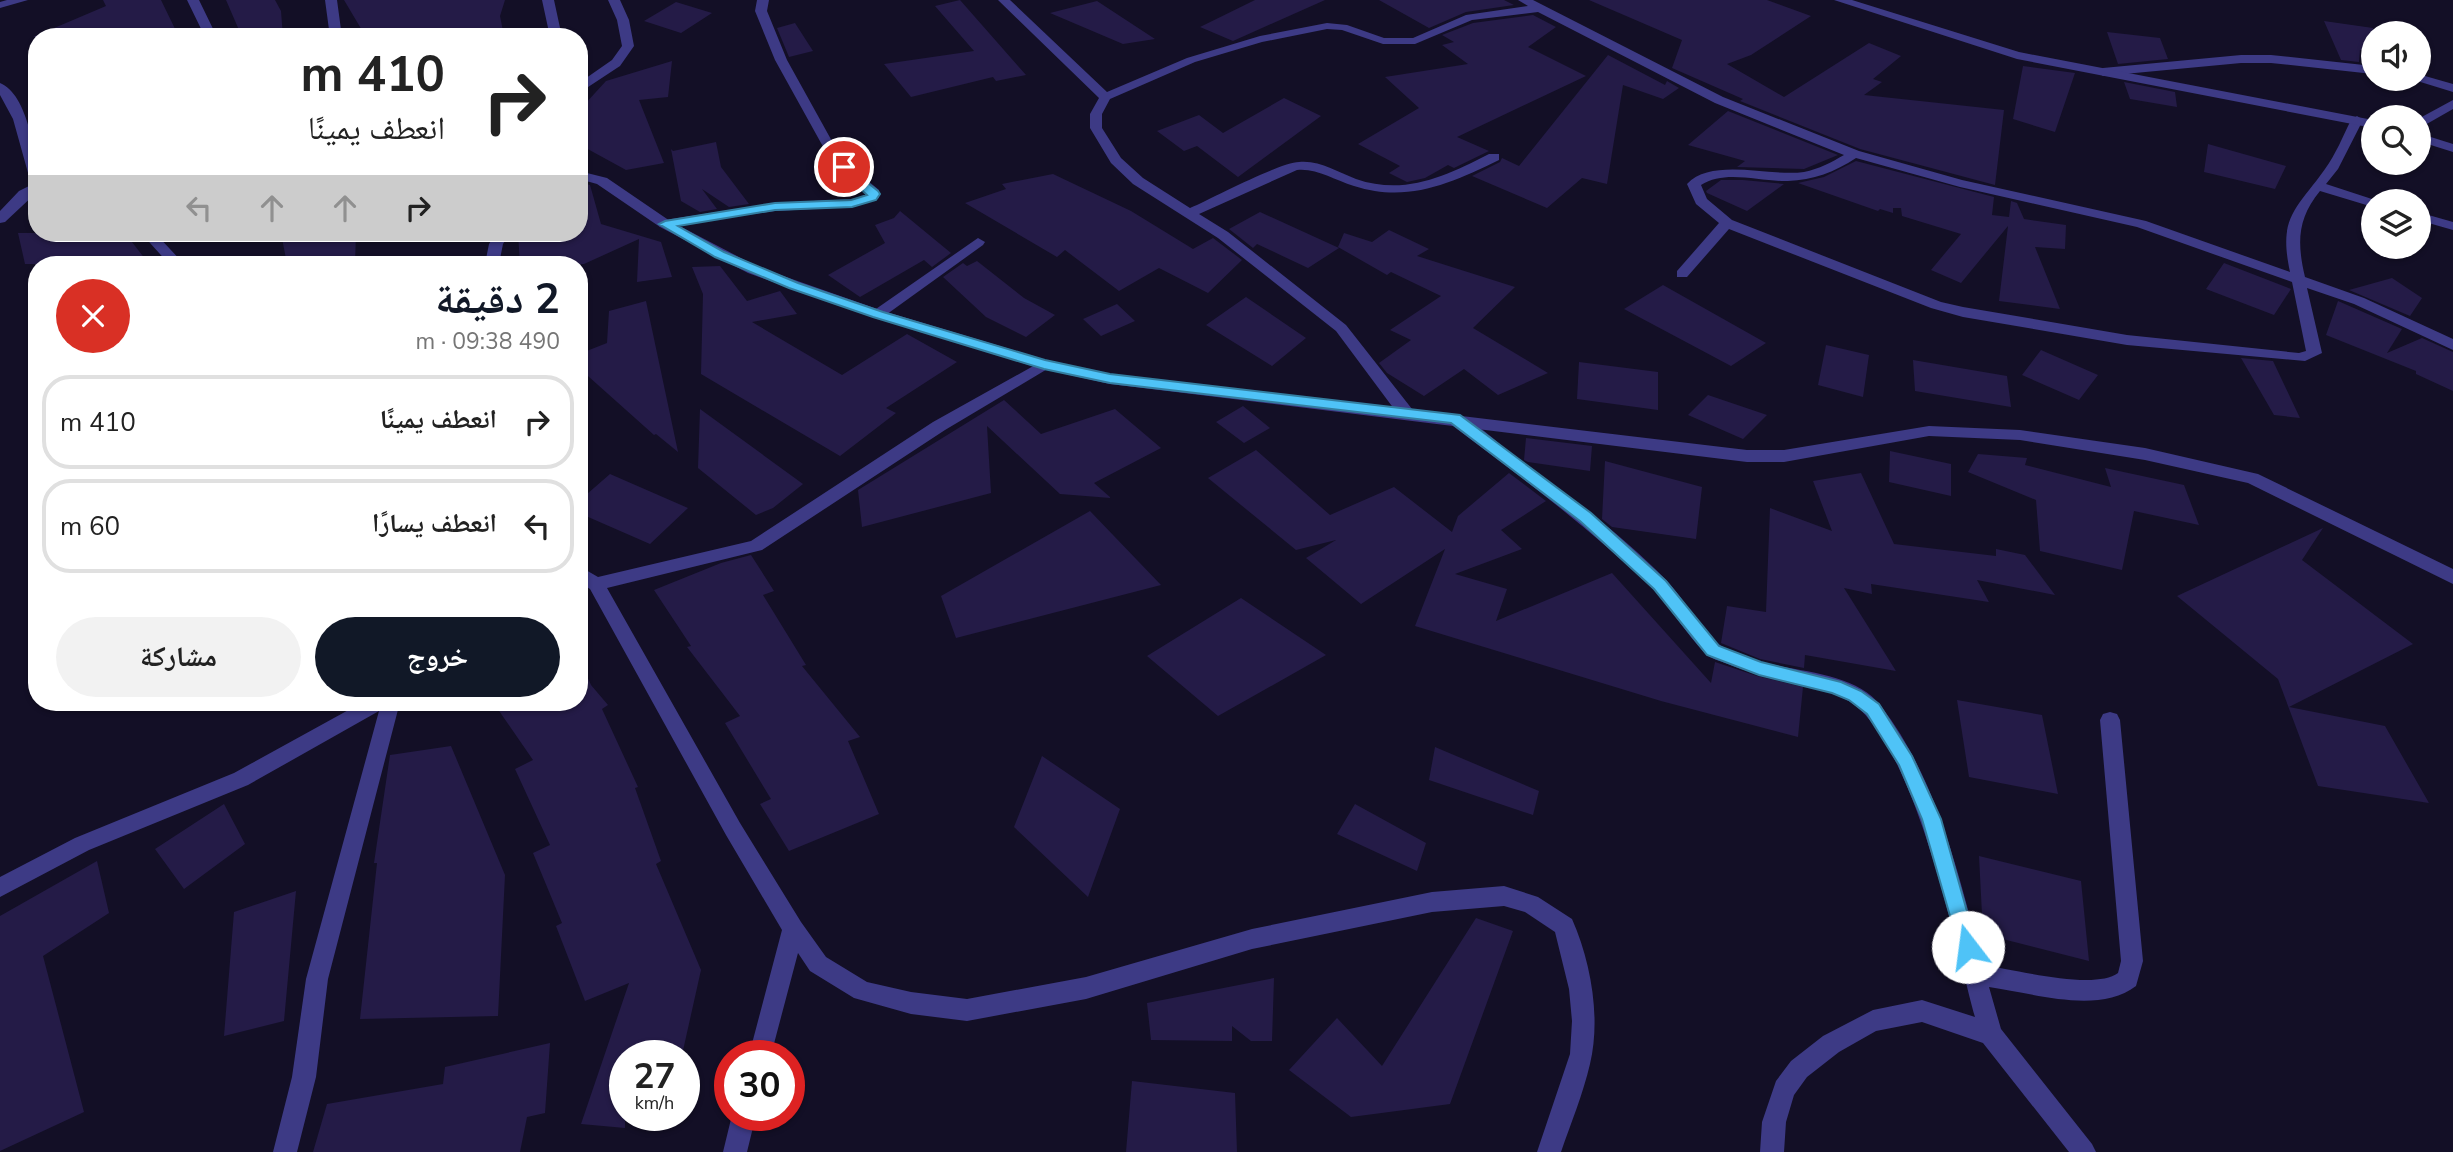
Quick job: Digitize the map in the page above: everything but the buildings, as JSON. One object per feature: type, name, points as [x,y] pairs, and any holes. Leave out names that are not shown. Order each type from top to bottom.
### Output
[{"type":"street","points":[[0,5],[22,0]]},
{"type":"street","points":[[193,0],[207,28]]},
{"type":"street","points":[[331,0],[335,28]]},
{"type":"street","points":[[548,0],[554,28]]},
{"type":"street","points":[[588,83],[616,63],[628,46],[624,20],[614,0]]},
{"type":"street","points":[[665,224],[775,206],[852,203],[872,198],[874,194],[844,167],[827,143],[781,60],[761,11],[763,0]]},
{"type":"street","points":[[1004,0],[1105,97]]},
{"type":"street","points":[[1524,0],[1719,100],[1854,154],[1960,183],[2141,224],[2300,278],[2359,301],[2453,345]]},
{"type":"street","points":[[1840,0],[2017,55],[2361,121]]},
{"type":"street","points":[[1406,413],[1341,328],[1288,284],[1191,213],[1138,181],[1105,146],[1096,128],[1096,114],[1105,97],[1191,60],[1305,28],[1343,27],[1383,41],[1415,41],[1470,17],[1541,8]]},
{"type":"street","points":[[2103,72],[2241,59],[2282,60],[2361,69]]},
{"type":"street","points":[[2431,82],[2453,88]]},
{"type":"street","points":[[0,87],[7,94],[28,148]]},
{"type":"street","points":[[2431,117],[2453,104]]},
{"type":"street","points":[[1854,154],[1824,173],[1803,177],[1727,174],[1706,176],[1694,184],[1712,213],[1727,223],[1963,312],[2127,340],[2300,358],[2314,353],[2291,245],[2305,201],[2332,169],[2357,120]]},
{"type":"street","points":[[2431,141],[2453,148]]},
{"type":"street","points":[[1191,213],[1277,172],[1300,165],[1327,171],[1378,190],[1396,192],[1433,186],[1494,157]]},
{"type":"street","points":[[588,177],[602,181],[665,224],[753,270],[878,314],[1044,365],[1110,379],[1747,456],[1784,456],[1929,431],[2020,435],[2145,454],[2252,478],[2453,577]]},
{"type":"street","points":[[2318,186],[2361,199]]},
{"type":"street","points":[[0,219],[28,192]]},
{"type":"street","points":[[2431,220],[2453,226]]},
{"type":"street","points":[[1682,274],[1727,223]]},
{"type":"street","points":[[156,242],[170,256]]},
{"type":"street","points":[[878,314],[978,242]]},
{"type":"street","points":[[1044,365],[939,426],[756,546],[588,579],[793,929],[818,964],[862,991],[911,1003],[967,1010],[1086,988],[1252,939],[1375,912],[1432,902],[1504,896],[1531,904],[1564,926],[1577,967],[1583,1005],[1581,1055],[1549,1152]]},
{"type":"street","points":[[1455,419],[1586,517],[1660,585],[1713,650],[1759,668],[1835,687],[1855,695],[1873,709],[1906,762],[1931,819],[1991,1035],[2084,1152]]},
{"type":"street","points":[[0,888],[82,844],[242,779],[363,711]]},
{"type":"street","points":[[285,1152],[304,1077],[317,979],[389,711]]},
{"type":"street","points":[[1975,974],[2085,991],[2116,988],[2128,979],[2132,961],[2110,720]]},
{"type":"street","points":[[764,1040],[793,929]]},
{"type":"street","points":[[1772,1152],[1773,1122],[1784,1089],[1799,1069],[1831,1044],[1872,1021],[1922,1011],[1952,1019],[1991,1035]]},
{"type":"street","points":[[735,1152],[740,1131]]},
{"type":"route","points":[[844,167],[867,186],[874,194],[872,198],[852,203],[775,206],[665,224],[720,255],[794,286],[1044,365],[1110,379],[1455,419],[1586,517],[1660,585],[1713,650],[1759,668],[1835,687],[1855,695],[1873,709],[1906,762],[1931,819],[1968,947]]}]
